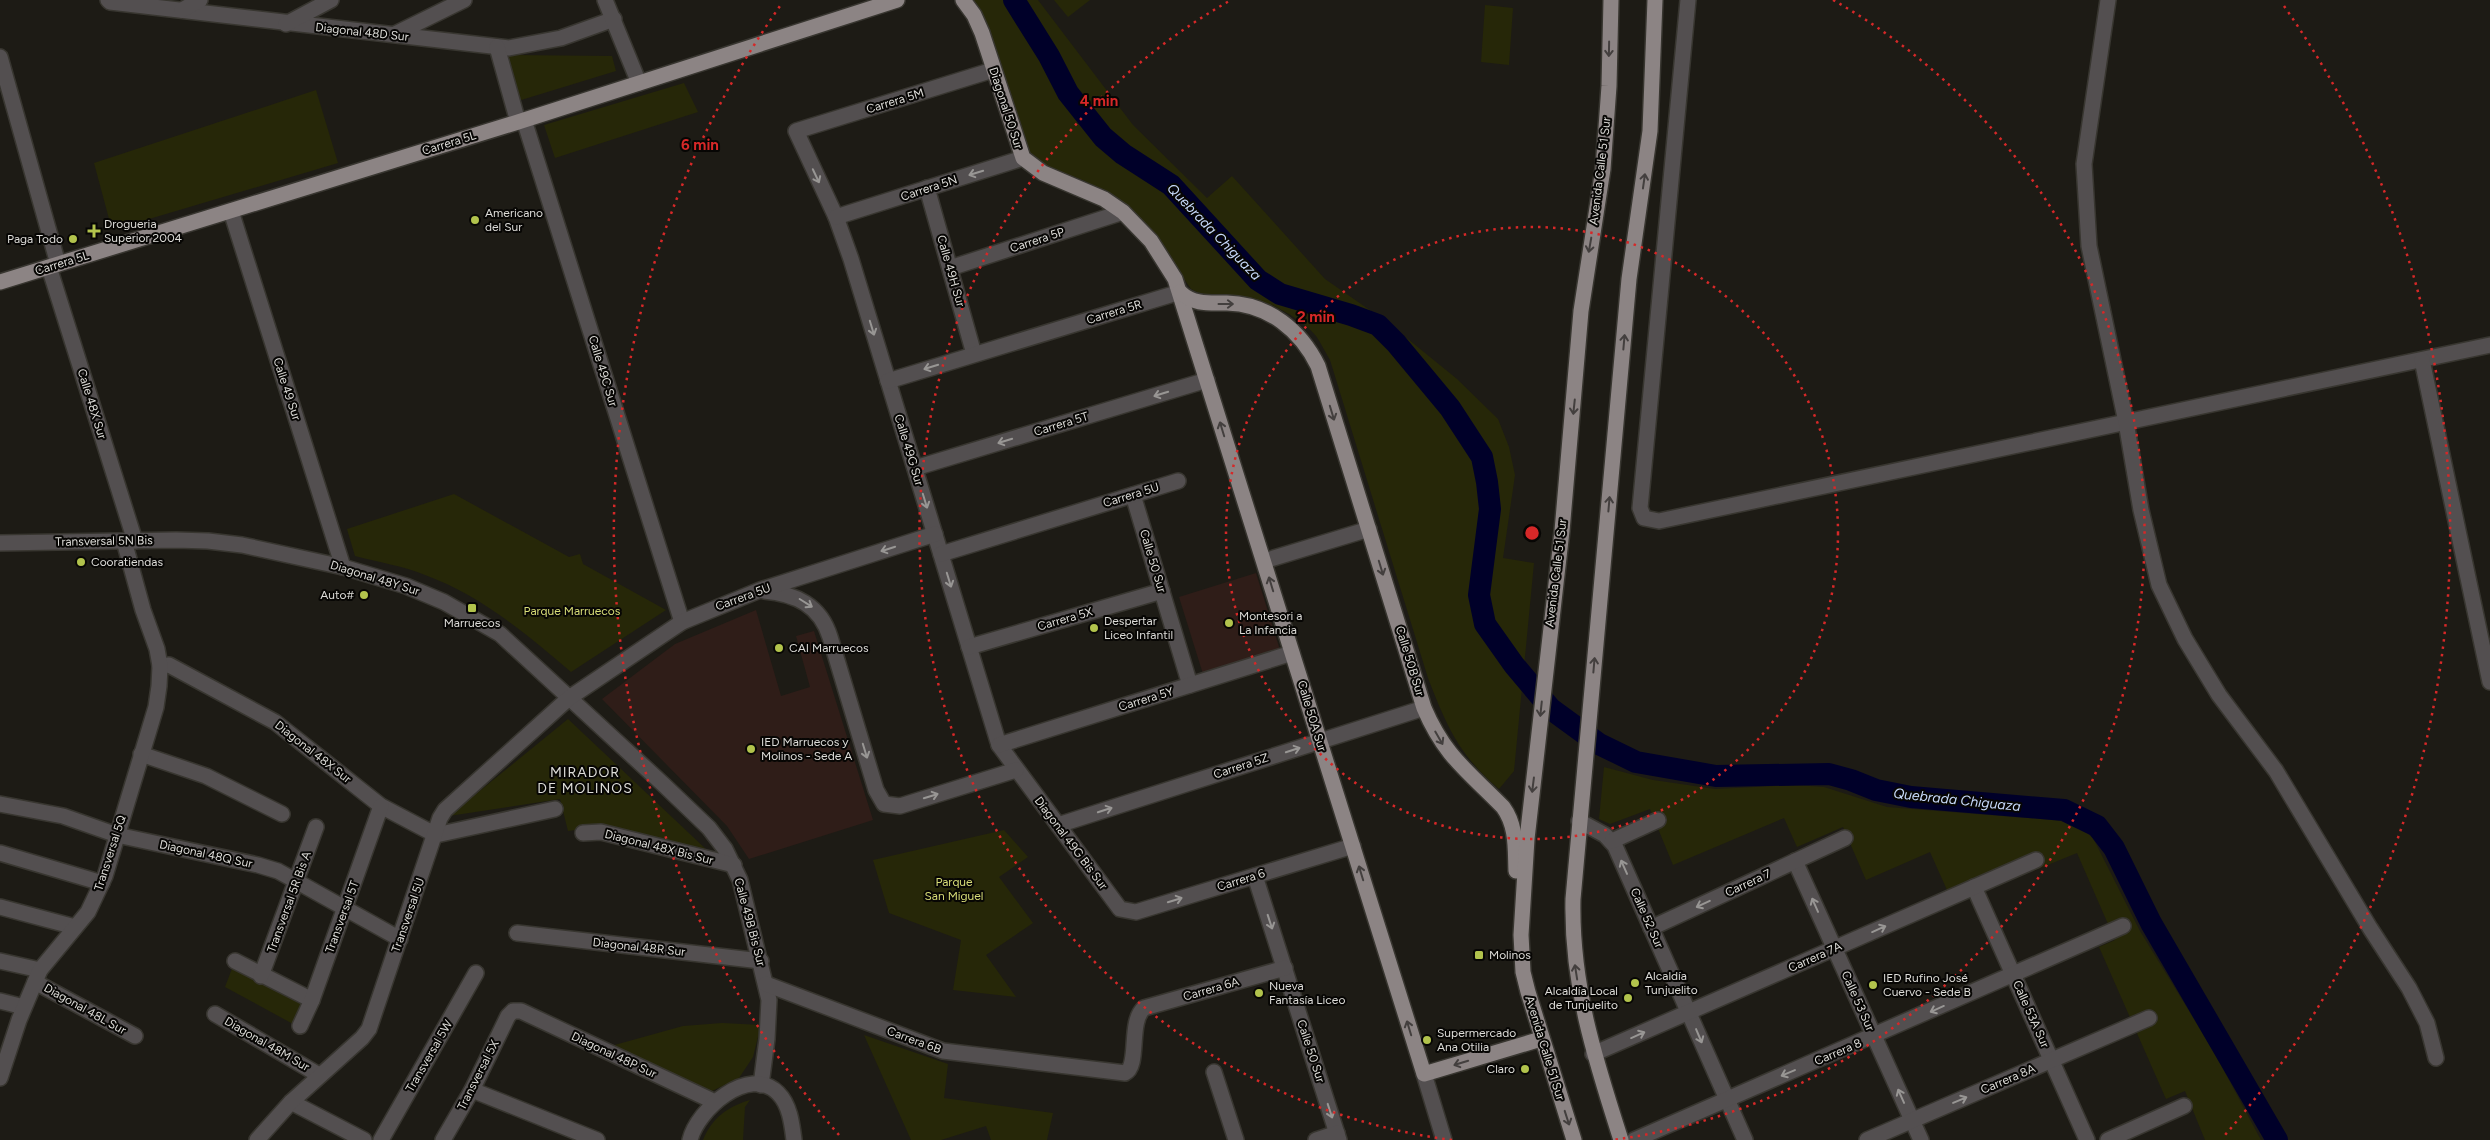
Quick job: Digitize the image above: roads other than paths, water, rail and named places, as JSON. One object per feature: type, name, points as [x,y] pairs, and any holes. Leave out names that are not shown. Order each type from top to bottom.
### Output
[{"type":"main road","name":"Carrera 5L","points":[[0,282],[521,121],[896,0]]},
{"type":"main road","name":"Diagonal 50 Sur","points":[[963,0],[978,22],[1023,158],[1043,174],[1104,199],[1123,212],[1158,251],[1180,292]]},
{"type":"main road","name":"Avenida Calle 51 Sur","points":[[1574,1140],[1541,1039],[1523,972],[1521,935],[1527,839],[1563,521],[1582,306],[1603,169],[1609,86],[1611,0]]},
{"type":"main road","points":[[1622,1140],[1593,1054],[1578,982],[1574,950],[1573,899],[1629,279],[1650,131],[1655,0]]},
{"type":"main road","name":"Calle 50B Sur","points":[[1180,292],[1197,301],[1242,304],[1269,314],[1297,333],[1306,344],[1318,366],[1424,708],[1452,758],[1504,807],[1512,820],[1521,935]]},
{"type":"main road","name":"Calle 50A Sur","points":[[1180,292],[1424,1074]]},
{"type":"main road","points":[[1424,1074],[1541,1039]]},
{"type":"street","name":"Diagonal 48D Sur","points":[[108,0],[110,2],[286,24],[394,34],[509,48],[561,38],[614,19]]},
{"type":"street","points":[[182,10],[200,0]]},
{"type":"street","points":[[286,24],[330,0]]},
{"type":"street","points":[[394,34],[464,0]]},
{"type":"street","points":[[606,0],[638,83]]},
{"type":"street","points":[[1688,0],[1640,508],[1644,518],[1659,521],[2490,345]]},
{"type":"street","points":[[2108,0],[2084,164],[2089,246],[2126,422],[2141,510],[2162,593],[2185,639],[2220,696],[2276,771],[2370,928],[2409,988],[2427,1023],[2436,1058]]},
{"type":"street","name":"Calle 49C Sur","points":[[497,47],[682,622]]},
{"type":"street","name":"Calle 48X Sur","points":[[0,57],[53,266],[130,541],[160,666]]},
{"type":"street","name":"Carrera 5M","points":[[796,131],[993,70]]},
{"type":"street","name":"Calle 49G Sur","points":[[796,131],[836,217],[851,259],[999,745],[1016,770]]},
{"type":"street","name":"Carrera 5N","points":[[836,217],[1023,158]]},
{"type":"street","name":"Calle 49H Sur","points":[[927,188],[974,354]]},
{"type":"street","name":"Calle 49 Sur","points":[[231,211],[343,567]]},
{"type":"street","name":"Carrera 5P","points":[[950,268],[1123,212]]},
{"type":"street","name":"Carrera 5R","points":[[888,380],[1180,292]]},
{"type":"street","points":[[2422,360],[2490,682]]},
{"type":"street","name":"Carrera 5T","points":[[915,468],[1207,380]]},
{"type":"street","name":"Carrera 5U","points":[[941,554],[1178,481]]},
{"type":"street","name":"Calle 50 Sur","points":[[1132,495],[1190,685]]},
{"type":"street","points":[[1264,561],[1369,529]]},
{"type":"street","name":"Carrera 5U","points":[[569,698],[682,622],[760,590],[935,534]]},
{"type":"street","name":"Diagonal 48Y Sur","points":[[208,541],[283,553],[343,567],[406,586],[444,602],[500,634],[569,698]]},
{"type":"street","name":"Transversal 5N Bis","points":[[0,543],[208,541]]},
{"type":"street","points":[[760,590],[794,596],[814,608],[821,616],[830,637],[876,790],[884,804],[900,806],[1016,770]]},
{"type":"street","name":"Carrera 5X","points":[[969,647],[1162,591]]},
{"type":"street","name":"Carrera 5Y","points":[[999,745],[1292,653]]},
{"type":"street","name":"Diagonal 48X Sur","points":[[160,666],[170,665],[275,722],[381,806],[436,835]]},
{"type":"street","name":"Transversal 5Q","points":[[0,1078],[5,1045],[37,976],[95,900],[102,883],[156,707],[160,666]]},
{"type":"street","name":"Transversal 5U","points":[[257,1140],[319,1075],[362,1038],[369,1029],[436,835],[440,818],[446,810],[569,698]]},
{"type":"street","name":"Calle 49B Bis Sur","points":[[569,698],[702,821],[719,840],[734,865],[740,880],[766,984],[769,1018],[761,1085]]},
{"type":"street","name":"Carrera 5Z","points":[[1058,825],[1424,708]]},
{"type":"street","points":[[141,754],[206,776],[282,814]]},
{"type":"street","name":"Diagonal 49G Bis Sur","points":[[1016,770],[1120,909],[1128,912]]},
{"type":"street","name":"Diagonal 48Q Sur","points":[[0,804],[63,816],[117,835],[278,871],[344,910],[400,939]]},
{"type":"street","name":"Transversal 5T","points":[[300,1026],[312,1000],[381,806]]},
{"type":"street","points":[[436,835],[555,809]]},
{"type":"street","points":[[1579,821],[1598,830],[1612,841],[1658,820]]},
{"type":"street","name":"Transversal 5R Bis A","points":[[261,976],[297,883],[316,827]]},
{"type":"street","name":"Diagonal 48X Bis Sur","points":[[583,833],[602,832],[734,865]]},
{"type":"street","name":"Carrera 7","points":[[1651,928],[1845,838]]},
{"type":"street","name":"Calle 52 Sur","points":[[1612,841],[1745,1140]]},
{"type":"street","name":"Carrera 6","points":[[1128,912],[1136,912],[1352,846]]},
{"type":"street","points":[[0,854],[102,883]]},
{"type":"street","name":"Carrera 7A","points":[[1593,1054],[2036,860]]},
{"type":"street","name":"Calle 53 Sur","points":[[1795,861],[1921,1140]]},
{"type":"street","name":"Calle 50 Sur","points":[[1255,876],[1338,1136]]},
{"type":"street","name":"Calle 53A Sur","points":[[1974,887],[2087,1140]]},
{"type":"street","points":[[0,907],[75,927]]},
{"type":"street","name":"Carrera 8","points":[[1634,1140],[2124,926]]},
{"type":"street","name":"Diagonal 48R Sur","points":[[517,933],[761,961]]},
{"type":"street","name":"Diagonal 48L Sur","points":[[0,961],[37,976],[135,1036]]},
{"type":"street","points":[[235,961],[261,976],[312,1000]]},
{"type":"street","name":"Carrera 6A","points":[[1129,1072],[1140,1012],[1148,1006],[1285,968]]},
{"type":"street","name":"Transversal 5W","points":[[381,1140],[476,973]]},
{"type":"street","name":"Carrera 6B","points":[[766,984],[943,1051],[1121,1073],[1129,1072]]},
{"type":"street","points":[[0,1001],[24,1006]]},
{"type":"street","name":"Transversal 5X","points":[[443,1140],[472,1090],[508,1016],[513,1011]]},
{"type":"street","name":"Diagonal 48P Sur","points":[[513,1011],[521,1011],[714,1102]]},
{"type":"street","name":"Diagonal 48M Sur","points":[[215,1014],[319,1075]]},
{"type":"street","name":"Carrera 8A","points":[[1867,1140],[2149,1018]]},
{"type":"street","points":[[1214,1072],[1236,1140]]},
{"type":"street","name":"Calle 50A Sur","points":[[1424,1074],[1444,1140]]},
{"type":"street","points":[[690,1140],[700,1118],[714,1102],[735,1089],[751,1085],[761,1085],[770,1087],[784,1100],[790,1115],[794,1140]]},
{"type":"street","points":[[472,1090],[597,1140]]},
{"type":"street","points":[[292,1102],[364,1140]]},
{"type":"street","points":[[2108,1140],[2184,1106]]},
{"type":"street","points":[[1316,1140],[1338,1136]]},
{"type":"waterway","name":"Quebrada Chiguaza","points":[[1014,0],[1049,56],[1068,93],[1103,137],[1123,154],[1171,185],[1258,280],[1280,294],[1378,325],[1396,343],[1450,408],[1482,457],[1487,482],[1490,509],[1479,595],[1485,624],[1514,665],[1551,709],[1599,744],[1636,762],[1716,776],[1829,774],[1876,790],[1911,797],[2064,810],[2097,826],[2114,848],[2151,923],[2277,1140]]},
{"type":"place","name":"Americano del Sur","points":[[475,220]]},
{"type":"place","name":"Drogueria Superior 2004","points":[[94,231]]},
{"type":"place","name":"Paga Todo","points":[[73,239]]},
{"type":"place","name":"Cooratiendas","points":[[81,562]]},
{"type":"place","name":"Auto#","points":[[364,595]]},
{"type":"place","name":"Marruecos","points":[[472,608]]},
{"type":"place","name":"Montesori a La Infancia","points":[[1229,623]]},
{"type":"place","name":"Despertar Liceo Infantil","points":[[1094,628]]},
{"type":"place","name":"CAI Marruecos","points":[[779,648]]},
{"type":"place","name":"IED Marruecos y Molinos - Sede A","points":[[751,749]]},
{"type":"place","name":"Molinos","points":[[1479,955]]},
{"type":"place","name":"Alcaldía Tunjuelito","points":[[1635,983]]},
{"type":"place","name":"IED Rufino José Cuervo - Sede B","points":[[1873,985]]},
{"type":"place","name":"Nueva Fantasía Liceo","points":[[1259,993]]},
{"type":"place","name":"Alcaldía Local de Tunjuelito","points":[[1628,998]]},
{"type":"place","name":"Supermercado Ana Otilia","points":[[1427,1040]]},
{"type":"place","name":"Claro","points":[[1525,1069]]},
{"type":"district","name":"MIRADOR DE MOLINOS","points":[[585,780]]},
{"type":"park label","name":"Parque Marruecos","points":[[572,611]]},
{"type":"park label","name":"Parque San Miguel","points":[[954,889]]}]
